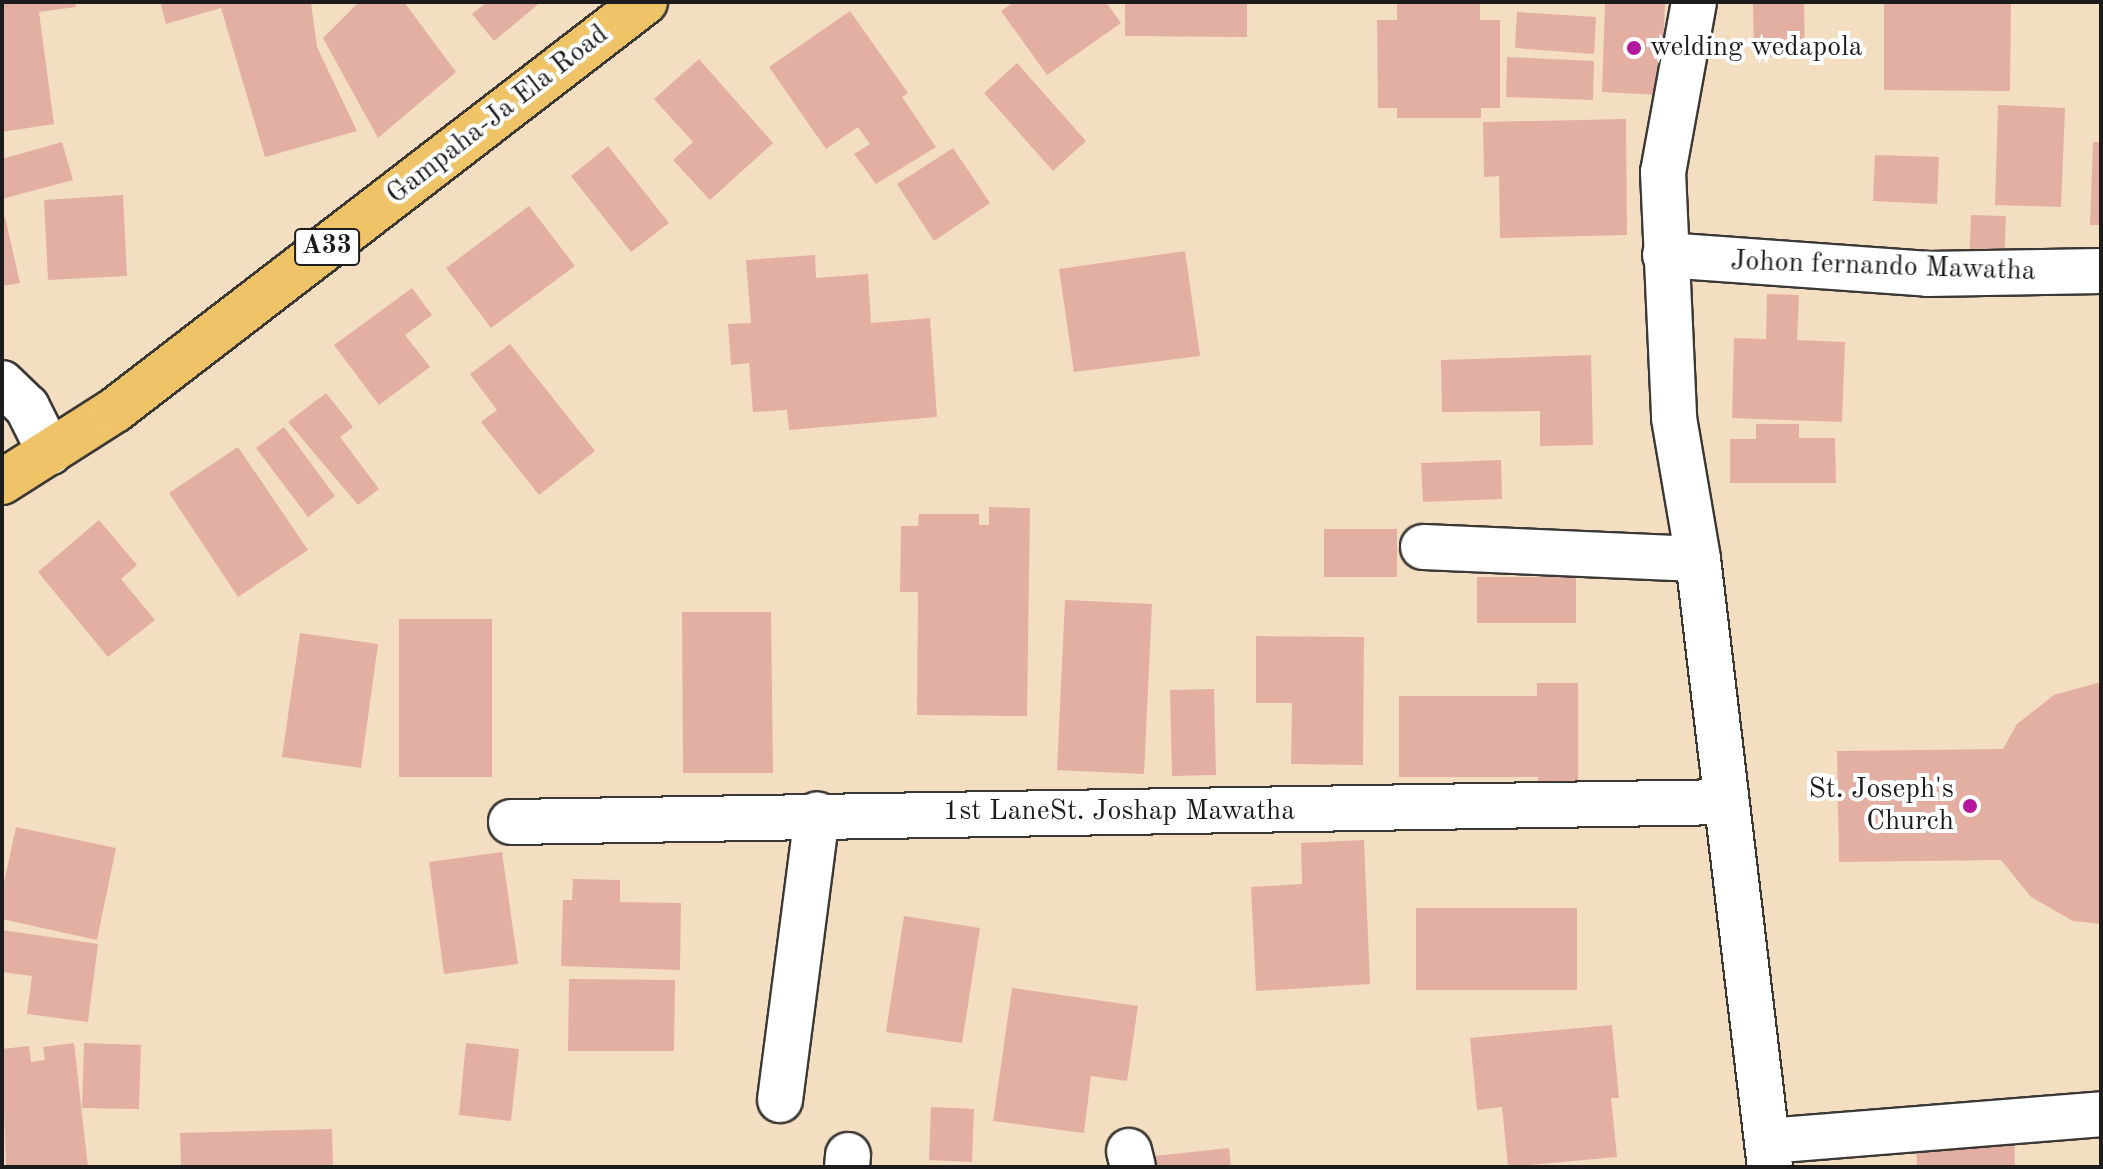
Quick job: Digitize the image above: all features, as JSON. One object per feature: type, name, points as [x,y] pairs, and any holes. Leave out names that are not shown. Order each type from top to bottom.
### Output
[{"type":"highway","name":"Gampaha-Ja Ela Road","points":[[2,482],[115,410],[645,2]]},
{"type":"street","points":[[1694,2],[1663,172],[1674,418],[1698,559],[1769,1154],[2101,1114]]},
{"type":"street","name":"Johon fernando Mawatha","points":[[1665,255],[1928,274],[2101,271]]},
{"type":"street","points":[[2,383],[27,407],[50,453]]},
{"type":"street","points":[[1423,547],[1698,559]]},
{"type":"street","name":"1st LaneSt. Joshap Mawatha","points":[[511,822],[817,814],[1726,802]]},
{"type":"street","points":[[780,1100],[817,814]]},
{"type":"building","points":[[2,2],[75,2],[76,7],[39,12],[54,124],[2,132]]},
{"type":"building","points":[[160,2],[311,2],[317,47],[357,131],[265,157],[221,8],[166,24]]},
{"type":"building","points":[[359,2],[404,2],[456,72],[378,138],[323,38]]},
{"type":"building","points":[[487,2],[541,2],[494,41],[472,14]]},
{"type":"building","points":[[1014,2],[1106,2],[1121,23],[1047,75],[1001,11]]},
{"type":"building","points":[[1125,2],[1247,2],[1247,37],[1125,36]]},
{"type":"building","points":[[1397,2],[1480,2],[1480,20],[1500,20],[1500,108],[1481,108],[1481,118],[1397,118],[1397,108],[1378,108],[1377,20],[1397,20]]},
{"type":"building","points":[[1884,2],[2011,3],[2010,91],[1884,90]]},
{"type":"building","name":"welding wedapola","points":[[1605,3],[1665,4],[1661,95],[1602,92]]},
{"type":"building","points":[[1804,3],[1805,56],[1754,57],[1753,4]]},
{"type":"building","points":[[850,11],[908,93],[902,97],[936,147],[876,184],[854,154],[870,144],[858,127],[826,149],[769,67]]},
{"type":"building","points":[[1517,12],[1596,17],[1594,54],[1515,48]]},
{"type":"building","points":[[1507,57],[1594,61],[1593,100],[1506,97]]},
{"type":"building","points":[[699,59],[773,143],[710,200],[673,160],[693,142],[654,99]]},
{"type":"building","points":[[1017,63],[1086,141],[1053,171],[984,93]]},
{"type":"building","points":[[1998,105],[2065,108],[2061,207],[1995,205]]},
{"type":"building","points":[[1626,119],[1627,235],[1500,238],[1499,176],[1484,177],[1483,122]]},
{"type":"building","points":[[62,142],[73,180],[2,199],[2,159]]},
{"type":"building","points":[[2093,142],[2101,142],[2101,225],[2090,225]]},
{"type":"building","points":[[608,146],[669,223],[631,252],[571,176]]},
{"type":"building","points":[[953,148],[990,203],[934,241],[897,184]]},
{"type":"building","points":[[1875,155],[1939,157],[1937,204],[1873,201]]},
{"type":"building","points":[[123,195],[127,276],[48,280],[44,200]]},
{"type":"building","points":[[529,206],[575,266],[491,328],[446,268]]},
{"type":"building","points":[[1971,215],[2006,216],[2004,267],[1969,266]]},
{"type":"building","points":[[5,217],[20,283],[2,286],[2,218]]},
{"type":"building","points":[[1185,251],[1200,356],[1074,372],[1059,269]]},
{"type":"building","points":[[815,255],[816,278],[868,274],[871,323],[930,318],[937,417],[789,430],[787,410],[753,412],[749,363],[731,365],[728,324],[751,323],[746,260]]},
{"type":"building","points":[[412,288],[432,315],[405,335],[430,367],[379,405],[334,345]]},
{"type":"building","points":[[1767,294],[1799,295],[1797,340],[1845,342],[1842,422],[1732,418],[1734,338],[1766,339]]},
{"type":"building","points":[[510,344],[595,451],[539,495],[481,422],[497,410],[470,374]]},
{"type":"building","points":[[1591,355],[1593,445],[1540,446],[1540,411],[1442,412],[1441,360]]},
{"type":"building","points":[[326,393],[353,427],[340,437],[379,489],[358,505],[288,422]]},
{"type":"building","points":[[1756,424],[1799,424],[1799,438],[1835,438],[1836,483],[1730,483],[1730,439],[1756,439]]},
{"type":"building","points":[[284,427],[335,496],[308,517],[256,448]]},
{"type":"building","points":[[238,447],[308,550],[238,597],[169,493]]},
{"type":"building","points":[[1501,460],[1502,499],[1423,502],[1421,463]]},
{"type":"building","points":[[989,507],[1030,508],[1027,716],[917,715],[918,592],[900,592],[901,526],[918,526],[919,514],[979,514],[979,525],[989,525]]},
{"type":"building","points":[[99,520],[137,565],[121,579],[155,620],[108,657],[38,572]]},
{"type":"building","points":[[1324,529],[1397,529],[1397,577],[1324,577]]},
{"type":"building","points":[[1477,577],[1576,577],[1576,623],[1477,623]]},
{"type":"building","points":[[1065,600],[1152,604],[1144,774],[1057,770]]},
{"type":"building","points":[[682,612],[771,612],[773,773],[683,773]]},
{"type":"building","points":[[399,619],[492,619],[492,777],[399,777]]},
{"type":"building","points":[[300,633],[378,644],[361,768],[282,757]]},
{"type":"building","points":[[1256,636],[1364,637],[1363,765],[1291,764],[1292,703],[1256,703]]},
{"type":"building","name":"St. Joseph's Church","points":[[2101,682],[2101,924],[2073,921],[2031,897],[2001,860],[1839,862],[1837,751],[2003,749],[2017,724],[2054,695]]},
{"type":"building","points":[[1537,683],[1578,683],[1578,790],[1538,791],[1538,777],[1399,777],[1399,696],[1537,696]]},
{"type":"building","points":[[1214,689],[1216,775],[1172,776],[1170,690]]},
{"type":"building","points":[[16,827],[116,848],[97,940],[2,919],[2,892]]},
{"type":"building","points":[[1364,840],[1370,984],[1256,991],[1251,887],[1302,884],[1301,843]]},
{"type":"building","points":[[502,852],[518,964],[444,974],[429,862]]},
{"type":"building","points":[[573,879],[620,880],[620,902],[681,903],[680,970],[561,966],[563,900],[572,900]]},
{"type":"building","points":[[1416,908],[1577,908],[1577,990],[1416,990]]},
{"type":"building","points":[[904,916],[980,928],[962,1043],[886,1032]]},
{"type":"building","points":[[2,930],[98,944],[88,1022],[27,1014],[32,976],[2,972]]},
{"type":"building","points":[[569,979],[675,980],[674,1051],[568,1051]]},
{"type":"building","points":[[1012,988],[1138,1006],[1127,1081],[1091,1076],[1084,1133],[993,1121]]},
{"type":"building","points":[[1612,1025],[1619,1098],[1611,1098],[1617,1157],[1508,1167],[1502,1107],[1477,1110],[1470,1038]]},
{"type":"building","points":[[74,1043],[88,1167],[6,1167],[2,1049],[29,1046],[31,1062],[45,1060],[43,1047]]},
{"type":"building","points":[[84,1043],[141,1045],[139,1109],[82,1108]]},
{"type":"building","points":[[466,1043],[519,1049],[511,1121],[459,1115]]},
{"type":"building","points":[[931,1107],[974,1109],[972,1162],[929,1160]]},
{"type":"building","points":[[332,1129],[333,1167],[181,1167],[180,1133]]},
{"type":"building","points":[[2014,1134],[2015,1167],[1917,1167],[1916,1138]]},
{"type":"building","points":[[1229,1148],[1231,1167],[1155,1167],[1154,1156]]},
{"type":"place","name":"welding wedapola","points":[[1634,48]]},
{"type":"place","name":"St. Joseph's Church","points":[[1970,806]]}]
